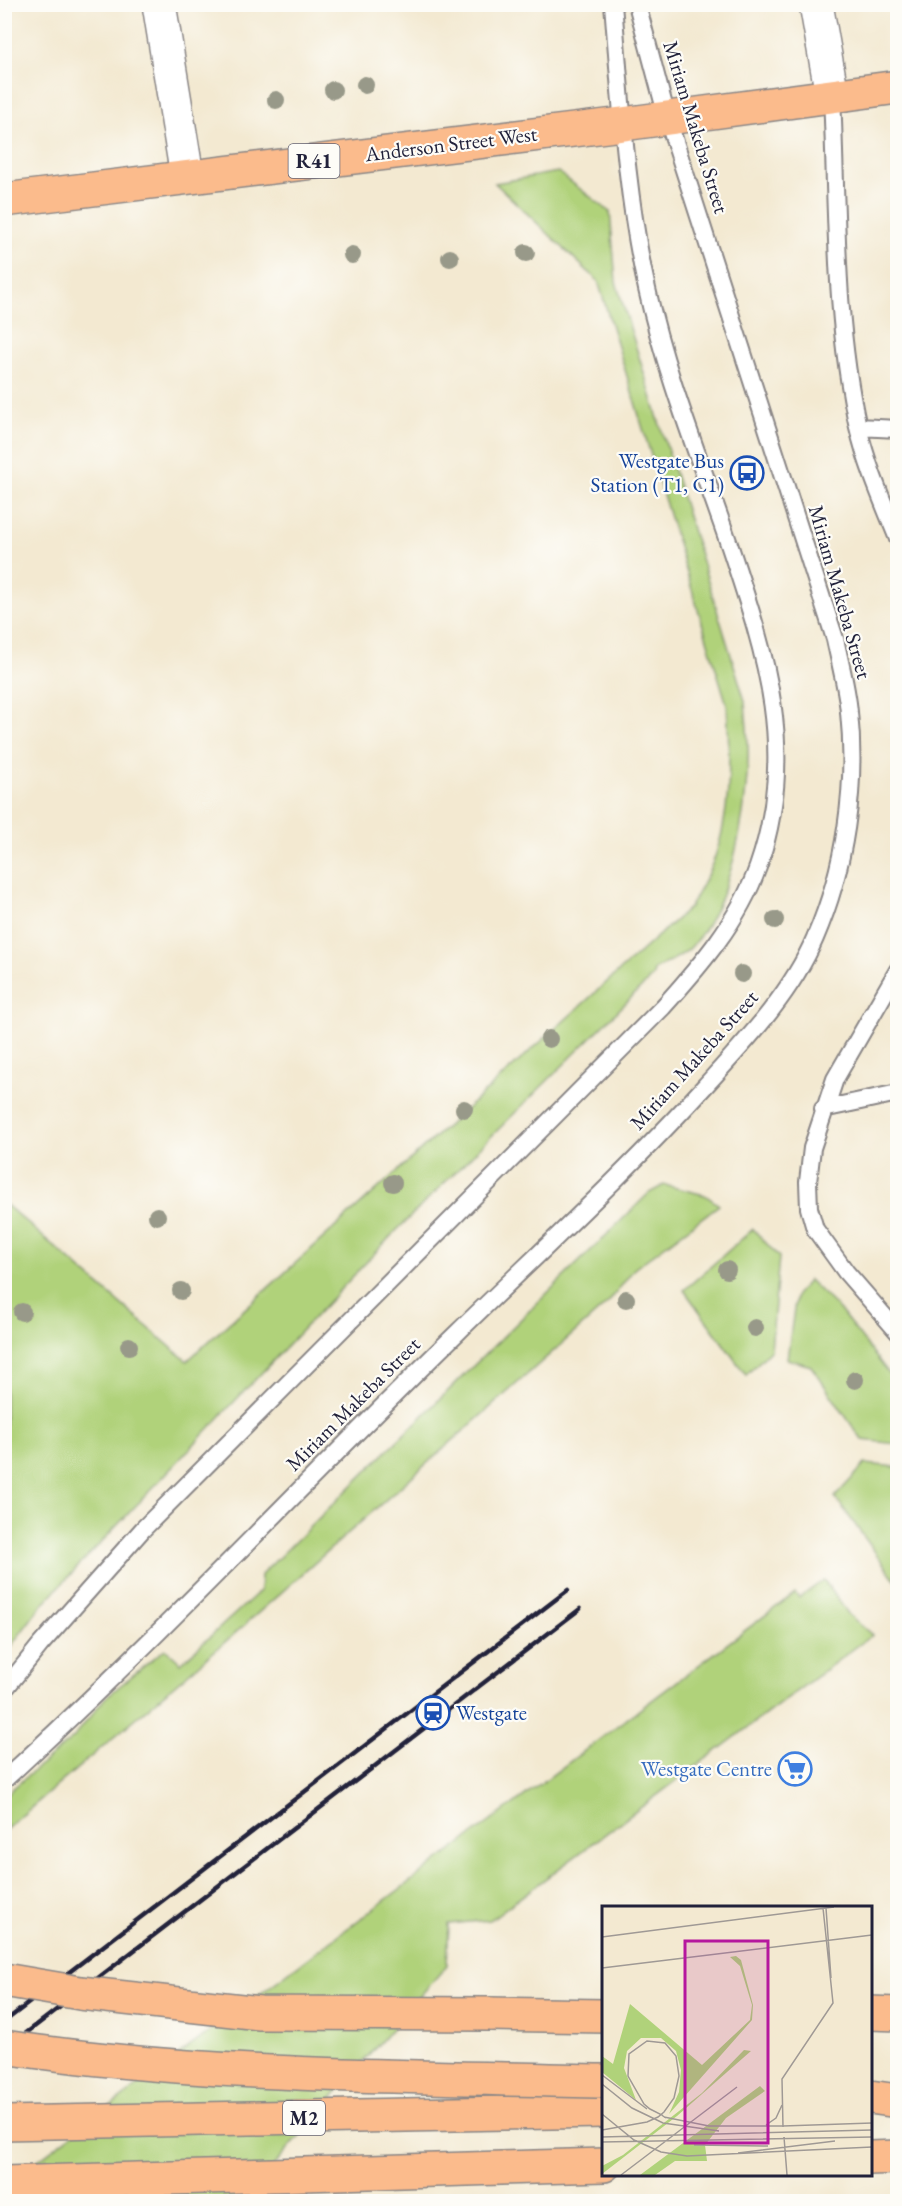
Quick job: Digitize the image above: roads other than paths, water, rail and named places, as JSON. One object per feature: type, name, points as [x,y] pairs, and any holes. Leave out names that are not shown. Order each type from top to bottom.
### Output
[{"type":"main road","name":"Anderson Street West","points":[[4,200],[623,124],[897,87]]},
{"type":"main road","points":[[4,1980],[80,1993],[260,2013],[602,2016]]},
{"type":"main road","points":[[4,2047],[88,2060],[207,2069],[416,2078],[602,2081]]},
{"type":"main road","points":[[872,2097],[897,2102]]},
{"type":"main road","points":[[872,2103],[897,2102]]},
{"type":"main road","name":"M2","points":[[4,2123],[602,2111]]},
{"type":"main road","points":[[872,2158],[897,2157]]},
{"type":"main road","points":[[4,2183],[602,2165]]},
{"type":"street","points":[[159,4],[187,176]]},
{"type":"street","points":[[816,4],[832,95]]},
{"type":"lane","points":[[4,1690],[41,1644],[143,1529],[663,1007],[704,962],[733,916],[758,868],[770,816],[777,766],[777,732],[770,677],[754,619],[670,368],[647,290],[623,124],[613,4]]},
{"type":"lane","name":"Miriam Makeba Street","points":[[4,1780],[62,1727],[337,1451],[670,1125],[746,1041],[788,986],[815,938],[832,886],[846,826],[852,762],[849,710],[835,639],[667,117],[637,4]]},
{"type":"lane","points":[[832,95],[846,358],[858,427],[868,464],[889,496],[897,539]]},
{"type":"lane","points":[[858,427],[897,429]]},
{"type":"lane","points":[[897,970],[835,1079],[823,1109],[812,1148],[808,1182],[809,1208],[815,1229],[846,1272],[897,1332]]},
{"type":"lane","points":[[823,1109],[897,1093]]},
{"type":"railway","points":[[4,2022],[568,1590]]},
{"type":"railway","points":[[4,2050],[580,1609]]},
{"type":"place","name":"Westgate Bus Station (T1, C1)","points":[[747,473]]},
{"type":"place","name":"Westgate","points":[[433,1713]]},
{"type":"place","name":"Westgate Centre","points":[[795,1769]]}]
